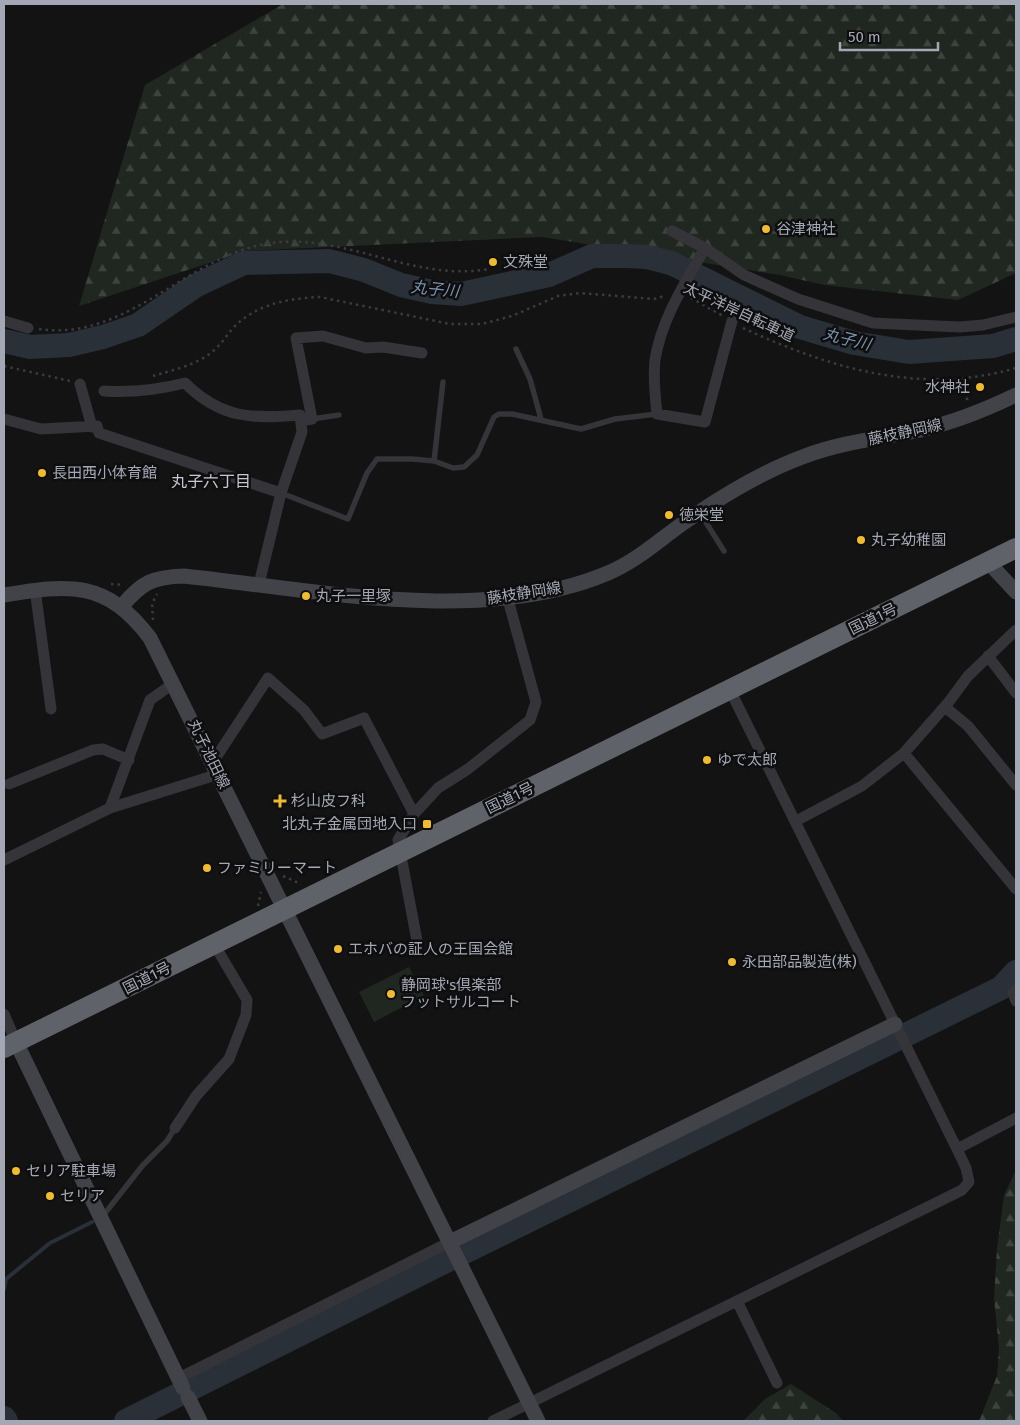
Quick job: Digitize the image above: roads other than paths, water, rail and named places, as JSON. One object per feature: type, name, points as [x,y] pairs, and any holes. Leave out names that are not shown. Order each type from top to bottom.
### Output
[{"type":"highway","name":"国道1号","points":[[10,1045],[1016,548]]},
{"type":"street","points":[[672,231],[744,275],[798,299],[873,324],[960,327],[983,325],[1016,316]]},
{"type":"street","points":[[704,250],[681,291],[658,345],[655,362],[657,414],[705,422],[732,322]]},
{"type":"street","points":[[4,321],[28,328]]},
{"type":"street","points":[[259,584],[281,492],[306,420],[296,338],[323,336],[366,348],[383,347],[422,354]]},
{"type":"street","points":[[104,391],[129,393],[155,391],[185,383],[198,396],[232,414],[248,417],[300,415],[306,420]]},
{"type":"street","points":[[80,384],[92,427]]},
{"type":"street","name":"藤枝静岡線","points":[[122,606],[135,590],[161,577],[184,576],[417,600],[481,600],[541,592],[587,581],[610,572],[631,561],[699,512],[742,485],[806,456],[842,445],[922,429],[972,415],[1016,395]]},
{"type":"street","points":[[4,419],[41,429],[98,426],[99,433],[281,492]]},
{"type":"street","points":[[988,562],[1016,592]]},
{"type":"street","points":[[4,594],[61,587],[87,590],[110,598],[122,606]]},
{"type":"street","points":[[35,589],[51,709]]},
{"type":"street","points":[[418,946],[398,840],[414,814],[438,788],[468,769],[530,720],[534,712],[536,702],[507,596]]},
{"type":"street","name":"丸子池田線","points":[[122,606],[150,638],[174,683],[538,1421]]},
{"type":"street","points":[[796,821],[862,786],[904,753],[945,707],[968,676],[1016,630]]},
{"type":"street","points":[[988,656],[1016,693]]},
{"type":"street","points":[[4,860],[110,808],[216,768],[268,678],[304,710],[322,734],[364,718],[414,814]]},
{"type":"street","points":[[110,808],[150,700],[174,683]]},
{"type":"street","points":[[493,1421],[967,1186],[969,1177],[957,1148],[730,690]]},
{"type":"street","points":[[945,707],[968,726],[1016,785]]},
{"type":"street","points":[[9,784],[93,750],[104,750],[128,760]]},
{"type":"street","points":[[904,753],[1016,890]]},
{"type":"street","points":[[175,1128],[196,1096],[229,1059],[246,1015],[247,1000],[214,944]]},
{"type":"street","points":[[1016,989],[1012,993],[1016,1001]]},
{"type":"street","points":[[4,1014],[10,1045],[100,1218],[200,1421]]},
{"type":"street","points":[[183,1388],[451,1245],[897,1028]]},
{"type":"street","points":[[957,1148],[1016,1118]]},
{"type":"street","points":[[737,1301],[777,1383]]},
{"type":"lane","points":[[516,349],[530,379],[541,419]]},
{"type":"lane","points":[[434,461],[443,382]]},
{"type":"lane","points":[[281,492],[348,519],[367,473],[377,460],[385,458],[434,461],[453,468],[464,467],[470,464],[477,455],[494,417],[499,414],[512,414],[541,419],[581,429],[614,419],[657,414]]},
{"type":"lane","points":[[306,420],[339,415]]},
{"type":"lane","points":[[699,512],[724,551]]},
{"type":"lane","points":[[100,1218],[143,1165],[168,1141],[175,1128]]},
{"type":"waterway","name":"丸子川","points":[[4,341],[30,347],[69,345],[103,337],[138,325],[195,286],[244,263],[329,261],[364,270],[401,285],[432,292],[461,294],[549,275],[592,256],[647,257],[671,263],[800,327],[854,343],[909,352],[993,346],[1016,339]]},
{"type":"waterway","points":[[126,1421],[1001,988],[1016,972]]},
{"type":"waterway","points":[[4,1289],[6,1279],[50,1243],[92,1222]]},
{"type":"place","name":"谷津神社","points":[[766,229]]},
{"type":"place","name":"文殊堂","points":[[493,262]]},
{"type":"place","name":"水神社","points":[[980,387]]},
{"type":"place","name":"長田西小体育館","points":[[42,473]]},
{"type":"place","name":"徳栄堂","points":[[669,515]]},
{"type":"place","name":"丸子幼稚園","points":[[861,540]]},
{"type":"place","name":"丸子一里塚","points":[[306,596]]},
{"type":"place","name":"ゆで太郎","points":[[707,760]]},
{"type":"place","name":"杉山皮フ科","points":[[280,801]]},
{"type":"place","name":"北丸子金属団地入口","points":[[427,824]]},
{"type":"place","name":"ファミリーマート","points":[[207,868]]},
{"type":"place","name":"エホバの証人の王国会館","points":[[338,949]]},
{"type":"place","name":"永田部品製造(株)","points":[[732,962]]},
{"type":"place","name":"静岡球's倶楽部 フットサルコート","points":[[391,994]]},
{"type":"place","name":"セリア駐車場","points":[[16,1171]]},
{"type":"place","name":"セリア","points":[[50,1196]]},
{"type":"district","name":"丸子六丁目","points":[[211,481]]}]
